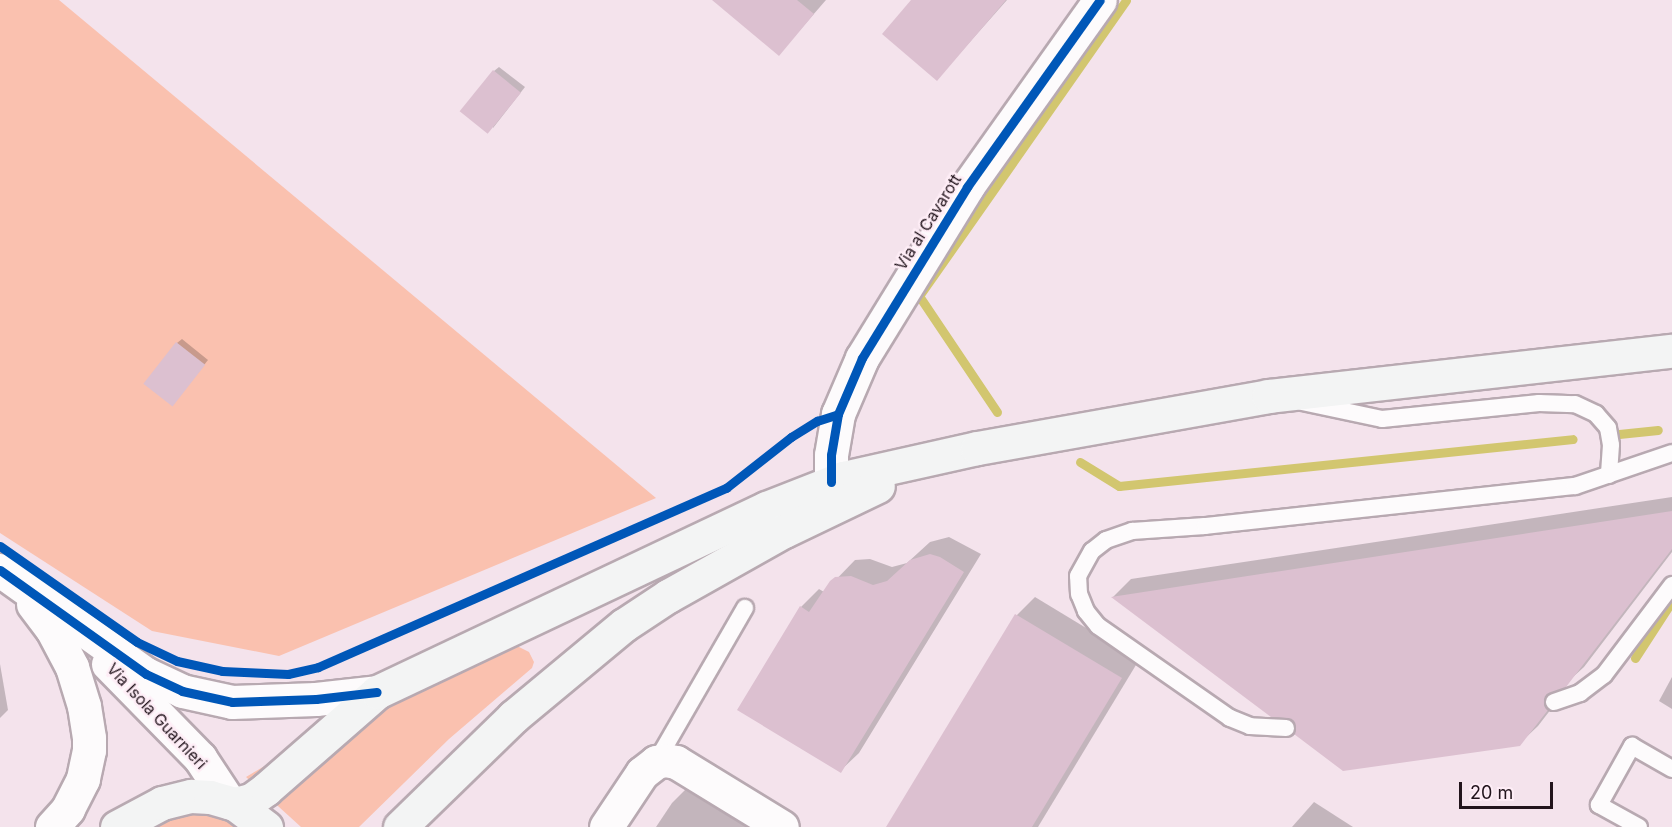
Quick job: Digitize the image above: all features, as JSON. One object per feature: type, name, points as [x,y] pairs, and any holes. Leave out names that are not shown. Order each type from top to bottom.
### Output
[{"type":"main road","points":[[232,803],[251,800],[266,789],[377,692],[766,508],[831,482],[875,469],[977,448],[1269,396],[1672,351]]},
{"type":"main road","points":[[400,827],[494,734],[565,672],[610,636],[668,596],[832,507],[977,448]]},
{"type":"main road","points":[[117,827],[174,798],[203,796],[232,803],[266,827]]},
{"type":"street","name":"Via al Cavarott","points":[[831,482],[831,455],[838,414],[862,358],[967,187],[1100,0]]},
{"type":"street","name":"Via Isola Guarnieri","points":[[0,570],[146,674],[182,691],[204,698],[232,702],[377,692]]},
{"type":"street","points":[[0,575],[32,603],[47,621],[72,667],[84,706],[89,750],[87,767],[76,795],[52,827]]},
{"type":"street","name":"Via Isola Guarnieri","points":[[54,609],[200,758],[232,803]]},
{"type":"street","points":[[606,827],[642,774],[656,762],[676,762],[782,827]]},
{"type":"lane","points":[[1269,396],[1382,419],[1539,403],[1575,404],[1596,414],[1608,428],[1611,445],[1609,476]]},
{"type":"lane","points":[[1286,728],[1250,726],[1230,718],[1098,626],[1082,604],[1078,584],[1081,568],[1092,550],[1106,540],[1132,531],[1575,486],[1672,453]]},
{"type":"lane","points":[[1554,702],[1580,693],[1604,675],[1672,585]]},
{"type":"lane","points":[[656,762],[745,608]]},
{"type":"lane","points":[[1639,827],[1599,805],[1632,746],[1672,769]]},
{"type":"shaded area","points":[[0,0],[59,0],[656,498],[279,656],[152,631],[0,533]]},
{"type":"shaded area","points":[[511,643],[529,652],[534,662],[532,668],[449,739],[359,827],[301,827],[246,777],[293,749]]},
{"type":"shaded area","points":[[192,812],[224,817],[241,827],[151,827],[174,816]]},
{"type":"building","points":[[712,0],[797,0],[814,14],[779,56]]},
{"type":"building","points":[[911,0],[1006,0],[937,81],[882,34]]},
{"type":"building","points":[[493,70],[521,93],[488,134],[460,111]]},
{"type":"building","points":[[176,342],[205,365],[173,407],[143,384]]},
{"type":"building","points":[[1672,511],[1672,549],[1566,687],[1546,696],[1544,705],[1548,710],[1520,746],[1343,771],[1294,734],[1296,728],[1292,720],[1271,717],[1111,597]]},
{"type":"building","points":[[930,554],[940,557],[964,572],[841,773],[737,710],[800,606],[809,612],[830,581],[835,577],[851,576],[873,585],[887,581],[910,560]]},
{"type":"building","points":[[1015,614],[1122,678],[1032,827],[886,827]]},
{"type":"waterway","points":[[997,412],[919,296],[1126,0]]},
{"type":"waterway","points":[[1619,434],[1658,430]]},
{"type":"waterway","points":[[1080,462],[1119,486],[1573,439]]},
{"type":"waterway","points":[[1635,658],[1672,601]]},
{"type":"cycle path","points":[[831,482],[831,455],[838,414],[862,358],[967,187],[1100,0]]},
{"type":"cycle path","points":[[0,546],[137,642],[177,661],[222,671],[288,674],[318,667],[726,488],[791,437],[817,421],[838,414]]},
{"type":"cycle path","points":[[0,570],[146,674],[182,691],[232,702],[316,699],[377,692]]}]
